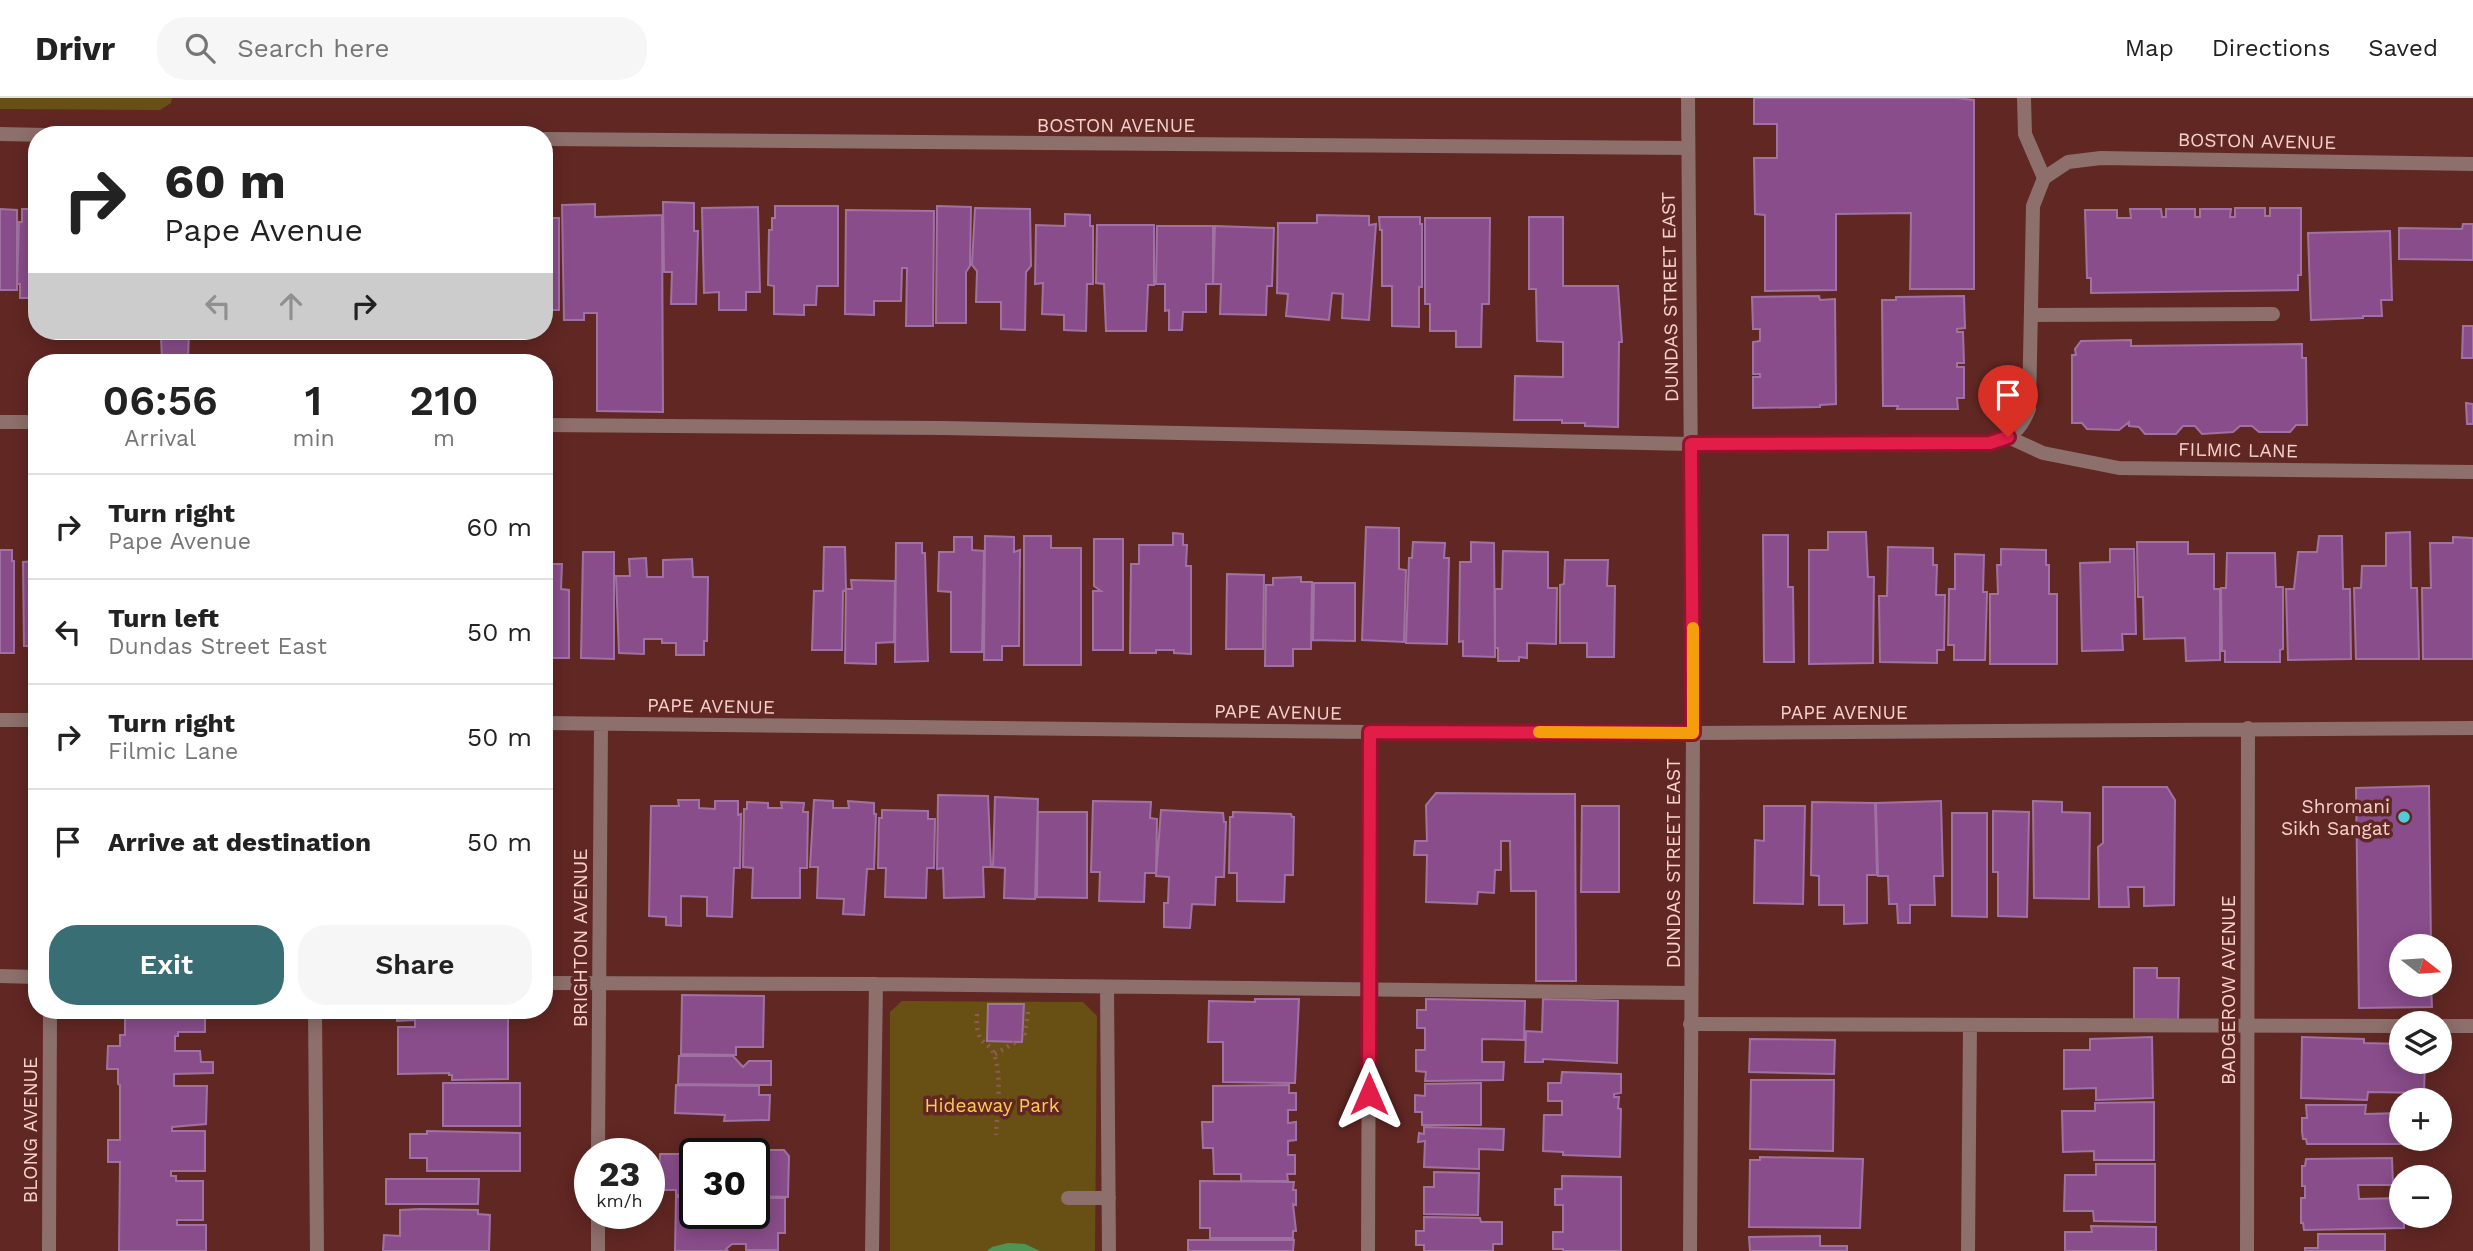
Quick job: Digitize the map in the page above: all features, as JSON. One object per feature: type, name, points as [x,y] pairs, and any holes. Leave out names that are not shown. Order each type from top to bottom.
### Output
[{"type":"street","name":"DUNDAS STREET EAST","points":[[1688,98],[1693,733],[1690,1251]]},
{"type":"street","points":[[553,425],[958,428],[1691,444],[1990,443],[2008,437],[2022,426],[2029,410],[2033,206],[2045,178],[2025,134],[2024,98]]},
{"type":"street","points":[[0,134],[28,135]]},
{"type":"street","name":"BOSTON AVENUE","points":[[553,139],[1688,148]]},
{"type":"street","name":"BOSTON AVENUE","points":[[2045,178],[2068,162],[2101,158],[2473,164]]},
{"type":"street","points":[[2032,315],[2273,314]]},
{"type":"street","points":[[0,422],[28,422]]},
{"type":"street","name":"FILMIC LANE","points":[[2008,437],[2043,453],[2119,468],[2473,472]]},
{"type":"street","points":[[0,720],[28,720]]},
{"type":"street","name":"PAPE AVENUE","points":[[553,723],[1693,733],[2473,728]]},
{"type":"street","name":"BRIGHTON AVENUE","points":[[598,1138],[601,724]]},
{"type":"street","name":"BADGEROW AVENUE","points":[[2247,1251],[2248,728]]},
{"type":"street","points":[[1368,1251],[1370,732]]},
{"type":"street","points":[[0,976],[28,976]]},
{"type":"street","points":[[553,983],[1691,993]]},
{"type":"street","points":[[872,1251],[876,984]]},
{"type":"street","points":[[1107,987],[1110,1251]]},
{"type":"street","name":"BLONG AVENUE","points":[[48,1251],[50,1019]]},
{"type":"street","points":[[315,1019],[317,1251]]},
{"type":"street","points":[[1690,1024],[2389,1026]]},
{"type":"street","points":[[1968,1251],[1970,1025]]},
{"type":"street","points":[[2452,1026],[2473,1026]]},
{"type":"street","points":[[1068,1198],[1109,1198]]},
{"type":"street","points":[[598,1229],[598,1251]]},
{"type":"path","points":[[979,986],[976,1032],[979,1039],[995,1054],[997,1071],[996,1135]]},
{"type":"path","points":[[995,1054],[1026,1033],[1028,1011]]},
{"type":"green space","points":[[0,98],[172,98],[171,103],[160,110],[0,109]]},
{"type":"green space","name":"Hideaway Park","points":[[902,1001],[1083,1002],[1097,1016],[1095,1251],[890,1251],[890,1012]]},
{"type":"shaded area","points":[[1008,1243],[1025,1244],[1040,1251],[987,1251]]},
{"type":"building","points":[[1754,98],[1974,100],[1974,289],[1910,289],[1911,213],[1836,214],[1836,290],[1765,291],[1765,215],[1755,214],[1754,158],[1777,158],[1777,124],[1754,124]]},
{"type":"building","points":[[663,202],[694,203],[694,231],[698,231],[696,304],[671,304],[672,272],[664,272]]},
{"type":"building","points":[[595,204],[595,217],[662,215],[663,412],[597,411],[597,313],[584,313],[584,320],[564,320],[562,205]]},
{"type":"building","points":[[775,206],[838,206],[838,286],[817,286],[816,305],[804,305],[804,315],[774,314],[774,286],[768,285],[769,230],[772,230],[772,218],[775,218]]},
{"type":"building","points":[[937,206],[971,207],[970,266],[966,272],[966,323],[936,323]]},
{"type":"building","points":[[758,207],[760,292],[746,292],[746,310],[719,310],[719,292],[704,293],[702,208]]},
{"type":"building","points":[[975,208],[1030,209],[1031,266],[1026,272],[1025,330],[1001,329],[1001,302],[976,302],[977,271],[972,265]]},
{"type":"building","points":[[2235,208],[2265,208],[2265,216],[2270,216],[2270,208],[2301,208],[2301,275],[2298,275],[2298,290],[2091,293],[2091,278],[2087,278],[2085,210],[2117,210],[2117,218],[2131,218],[2130,209],[2161,209],[2162,217],[2166,217],[2166,209],[2195,209],[2195,217],[2200,217],[2200,209],[2231,209],[2230,217],[2235,217]]},
{"type":"building","points":[[0,209],[17,210],[17,290],[0,290]]},
{"type":"building","points":[[22,209],[28,209],[28,298],[20,298],[20,284],[17,284],[19,222],[22,222]]},
{"type":"building","points":[[846,210],[934,211],[933,326],[906,326],[907,268],[902,268],[901,301],[874,301],[874,315],[845,314]]},
{"type":"building","points":[[1065,214],[1090,215],[1090,226],[1093,226],[1093,284],[1087,284],[1086,331],[1064,330],[1064,315],[1042,314],[1043,283],[1035,284],[1036,225],[1065,226]]},
{"type":"building","points":[[1317,215],[1369,216],[1369,225],[1376,224],[1369,320],[1342,318],[1343,294],[1332,293],[1329,320],[1286,316],[1288,294],[1277,293],[1278,223],[1317,223]]},
{"type":"building","points":[[1379,217],[1420,217],[1422,287],[1419,287],[1419,327],[1392,326],[1392,286],[1382,286],[1382,230]]},
{"type":"building","points":[[1529,217],[1563,217],[1563,286],[1618,286],[1622,342],[1619,342],[1618,427],[1585,426],[1585,423],[1562,423],[1562,420],[1514,420],[1515,376],[1563,377],[1563,342],[1537,341],[1536,289],[1529,289]]},
{"type":"building","points":[[553,218],[559,218],[559,310],[553,310]]},
{"type":"building","points":[[1425,218],[1490,218],[1489,304],[1482,304],[1481,347],[1456,347],[1456,331],[1430,331],[1430,304],[1425,304]]},
{"type":"building","points":[[2463,224],[2473,224],[2473,260],[2399,259],[2399,228],[2462,229]]},
{"type":"building","points":[[1097,225],[1154,225],[1154,285],[1148,285],[1146,331],[1106,331],[1104,284],[1096,283]]},
{"type":"building","points":[[1157,226],[1213,226],[1213,284],[1206,284],[1206,312],[1183,312],[1182,330],[1169,330],[1169,310],[1165,311],[1165,284],[1156,284]]},
{"type":"building","points":[[1215,226],[1274,228],[1272,286],[1267,286],[1266,315],[1220,314],[1221,284],[1213,284]]},
{"type":"building","points":[[2390,231],[2392,300],[2381,300],[2382,316],[2311,320],[2308,233]]},
{"type":"building","points":[[1819,296],[1820,300],[1835,299],[1836,404],[1820,407],[1753,408],[1753,377],[1760,377],[1760,374],[1753,374],[1753,342],[1760,341],[1760,329],[1753,329],[1752,297]]},
{"type":"building","points":[[1964,296],[1965,328],[1957,329],[1957,332],[1963,332],[1964,363],[1957,363],[1957,367],[1964,367],[1964,398],[1957,398],[1958,409],[1897,409],[1898,406],[1883,406],[1882,300],[1896,300],[1896,297]]},
{"type":"building","points":[[2463,326],[2473,326],[2473,358],[2462,358]]},
{"type":"building","points":[[161,340],[189,340],[188,354],[162,354]]},
{"type":"building","points":[[2131,340],[2131,346],[2302,344],[2302,358],[2306,358],[2307,425],[2296,425],[2290,432],[2259,432],[2252,426],[2240,426],[2233,432],[2202,434],[2195,426],[2183,426],[2176,434],[2145,434],[2139,427],[2129,426],[2129,422],[2119,430],[2087,429],[2082,423],[2072,423],[2072,355],[2076,355],[2075,349],[2081,341]]},
{"type":"building","points":[[2466,403],[2473,404],[2473,424],[2467,424]]},
{"type":"building","points":[[1366,527],[1399,528],[1399,569],[1406,570],[1404,642],[1362,640]]},
{"type":"building","points":[[1828,532],[1866,532],[1868,577],[1874,577],[1873,663],[1809,664],[1809,550],[1828,550]]},
{"type":"building","points":[[2410,532],[2411,588],[2417,588],[2419,659],[2356,659],[2354,588],[2361,588],[2362,566],[2386,566],[2386,533]]},
{"type":"building","points":[[1173,533],[1183,534],[1183,545],[1187,545],[1186,566],[1191,566],[1191,654],[1174,653],[1174,650],[1130,653],[1131,564],[1139,564],[1139,545],[1173,545]]},
{"type":"building","points":[[1763,535],[1788,535],[1788,587],[1793,587],[1794,662],[1764,662]]},
{"type":"building","points":[[985,536],[1014,537],[1014,552],[1020,550],[1019,646],[1002,646],[1002,660],[984,660]]},
{"type":"building","points":[[1024,536],[1051,536],[1051,548],[1081,548],[1081,665],[1024,665]]},
{"type":"building","points":[[2319,536],[2342,536],[2343,589],[2350,589],[2351,659],[2288,660],[2286,589],[2294,589],[2298,552],[2317,552]]},
{"type":"building","points":[[954,537],[972,537],[972,550],[984,551],[982,652],[951,652],[951,592],[938,591],[939,552],[954,552]]},
{"type":"building","points":[[2453,537],[2473,538],[2473,659],[2423,659],[2422,588],[2431,588],[2430,543],[2453,543]]},
{"type":"building","points":[[1094,539],[1123,539],[1123,650],[1093,650],[1093,591],[1101,591],[1094,586]]},
{"type":"building","points":[[1413,542],[1445,543],[1444,558],[1449,558],[1447,644],[1406,643],[1409,558],[1412,558]]},
{"type":"building","points":[[1471,542],[1494,543],[1495,657],[1463,656],[1463,641],[1459,642],[1460,562],[1471,562]]},
{"type":"building","points":[[2137,542],[2188,542],[2188,554],[2214,554],[2214,589],[2220,589],[2220,660],[2186,661],[2185,638],[2144,639],[2143,597],[2138,597]]},
{"type":"building","points":[[896,543],[922,543],[922,553],[925,553],[928,661],[895,662]]},
{"type":"building","points":[[824,547],[845,547],[846,590],[843,591],[842,650],[812,650],[814,591],[823,591]]},
{"type":"building","points":[[1888,547],[1933,548],[1933,565],[1937,565],[1936,595],[1945,595],[1944,650],[1937,650],[1937,663],[1880,662],[1879,596],[1887,596]]},
{"type":"building","points":[[2001,549],[2046,550],[2049,594],[2057,594],[2057,664],[1990,664],[1990,594],[1998,594],[1997,565],[2001,565]]},
{"type":"building","points":[[2110,549],[2134,549],[2136,634],[2122,634],[2123,650],[2082,651],[2080,563],[2110,562]]},
{"type":"building","points":[[0,550],[12,550],[14,561],[14,653],[0,653]]},
{"type":"building","points":[[1503,551],[1548,552],[1548,588],[1557,588],[1556,644],[1527,643],[1527,658],[1519,657],[1519,661],[1498,661],[1498,648],[1495,648],[1495,589],[1502,589]]},
{"type":"building","points":[[583,552],[614,552],[614,659],[581,658]]},
{"type":"building","points":[[2227,553],[2275,553],[2276,587],[2283,587],[2283,649],[2280,650],[2280,662],[2225,662],[2225,651],[2222,651],[2221,588],[2226,588]]},
{"type":"building","points":[[1955,554],[1984,555],[1983,592],[1987,592],[1985,660],[1954,660],[1954,645],[1948,645],[1949,589],[1955,589]]},
{"type":"building","points":[[646,558],[647,577],[663,577],[663,560],[692,559],[693,577],[708,577],[707,641],[704,641],[704,655],[676,655],[676,643],[662,643],[662,639],[644,639],[644,654],[619,653],[616,576],[630,576],[629,559]]},
{"type":"building","points":[[1565,560],[1608,560],[1607,586],[1615,586],[1614,657],[1587,657],[1587,643],[1560,643],[1560,585],[1564,584]]},
{"type":"building","points":[[23,562],[28,562],[28,646],[24,646]]},
{"type":"building","points":[[553,564],[562,564],[561,589],[569,590],[569,658],[553,658]]},
{"type":"building","points":[[1227,574],[1264,575],[1263,649],[1226,649]]},
{"type":"building","points":[[1301,577],[1301,582],[1312,582],[1311,649],[1293,649],[1293,666],[1265,666],[1266,585],[1273,585],[1273,578]]},
{"type":"building","points":[[851,580],[895,581],[894,642],[876,643],[876,664],[845,663],[846,589],[852,589]]},
{"type":"building","points":[[1314,583],[1355,583],[1355,641],[1313,640]]},
{"type":"building","points":[[2429,786],[2431,934],[2389,934],[2389,998],[2432,998],[2432,1007],[2359,1008],[2356,788]]},
{"type":"building","points":[[2103,787],[2167,787],[2175,800],[2174,905],[2144,906],[2144,887],[2128,887],[2129,907],[2099,907],[2098,847],[2103,843]]},
{"type":"building","points":[[1436,793],[1575,794],[1576,981],[1536,981],[1536,891],[1511,891],[1510,841],[1501,841],[1501,870],[1495,870],[1494,893],[1478,892],[1477,904],[1426,902],[1427,855],[1414,855],[1415,841],[1427,841],[1426,805]]},
{"type":"building","points":[[938,795],[988,796],[991,867],[983,867],[984,897],[944,898],[943,868],[937,869]]},
{"type":"building","points":[[995,797],[1038,799],[1035,899],[1004,898],[1005,868],[993,867]]},
{"type":"building","points":[[678,800],[699,800],[699,808],[715,809],[715,801],[738,801],[738,815],[741,814],[740,868],[734,868],[732,917],[707,916],[707,897],[681,896],[681,926],[666,925],[666,917],[649,916],[651,806],[679,806]]},
{"type":"building","points":[[814,800],[833,801],[833,808],[849,808],[848,801],[874,803],[874,869],[867,869],[864,915],[843,914],[844,899],[817,898],[818,867],[810,867]]},
{"type":"building","points":[[1093,801],[1151,802],[1150,818],[1157,819],[1156,873],[1145,873],[1144,902],[1099,901],[1100,872],[1091,872]]},
{"type":"building","points":[[1941,801],[1943,876],[1934,876],[1935,905],[1910,905],[1910,923],[1898,923],[1897,904],[1889,904],[1888,876],[1878,876],[1876,803]]},
{"type":"building","points":[[2033,801],[2062,802],[2062,812],[2090,813],[2089,899],[2034,898]]},
{"type":"building","points":[[747,802],[768,803],[768,808],[782,808],[781,802],[804,803],[803,812],[808,812],[807,868],[800,868],[800,898],[752,898],[753,868],[743,867],[744,809],[747,809]]},
{"type":"building","points":[[1812,802],[1875,803],[1877,875],[1867,875],[1867,923],[1844,924],[1844,905],[1819,905],[1819,876],[1811,875]]},
{"type":"building","points":[[1582,806],[1619,806],[1619,892],[1581,892]]},
{"type":"building","points":[[1764,806],[1805,806],[1803,904],[1754,903],[1755,840],[1764,841]]},
{"type":"building","points":[[882,810],[928,811],[928,819],[935,819],[934,868],[927,868],[926,898],[885,897],[886,868],[878,868],[879,818],[882,818]]},
{"type":"building","points":[[1161,810],[1223,813],[1226,822],[1224,877],[1216,877],[1215,905],[1192,904],[1190,928],[1164,927],[1164,903],[1168,903],[1169,877],[1156,876]]},
{"type":"building","points":[[1993,811],[2029,812],[2027,917],[1998,916],[1998,872],[1993,872]]},
{"type":"building","points":[[1038,812],[1087,812],[1087,898],[1037,897]]},
{"type":"building","points":[[1233,812],[1291,814],[1294,817],[1293,875],[1285,875],[1284,902],[1237,901],[1237,873],[1229,873],[1230,817],[1233,817]]},
{"type":"building","points":[[1952,813],[1987,813],[1987,917],[1952,916]]},
{"type":"building","points":[[2134,968],[2157,968],[2157,978],[2179,978],[2178,1020],[2134,1019]]},
{"type":"building","points":[[682,995],[764,996],[763,1047],[736,1047],[736,1055],[681,1054]]},
{"type":"building","points":[[1255,999],[1299,999],[1295,1083],[1223,1082],[1223,1042],[1208,1042],[1209,1001],[1255,1002]]},
{"type":"building","points":[[1426,999],[1525,1001],[1524,1040],[1482,1039],[1482,1062],[1504,1062],[1503,1080],[1425,1081],[1426,1072],[1416,1071],[1416,1050],[1425,1050],[1425,1028],[1417,1028],[1417,1010],[1426,1010]]},
{"type":"building","points":[[1543,999],[1618,1001],[1617,1063],[1543,1059],[1543,1062],[1525,1062],[1526,1031],[1542,1032]]},
{"type":"building","points":[[988,1004],[1024,1004],[1022,1042],[987,1041]]},
{"type":"building","points":[[125,1019],[205,1019],[205,1032],[178,1032],[178,1036],[175,1036],[175,1051],[200,1051],[201,1062],[213,1062],[213,1073],[174,1074],[174,1086],[207,1086],[206,1124],[172,1127],[172,1131],[205,1131],[205,1171],[171,1171],[171,1176],[176,1176],[176,1181],[203,1181],[203,1220],[177,1220],[177,1225],[206,1225],[206,1251],[119,1251],[120,1162],[108,1162],[108,1140],[120,1140],[120,1085],[118,1069],[107,1069],[108,1046],[120,1046],[120,1035],[125,1035]]},
{"type":"building","points":[[397,1019],[508,1019],[508,1079],[452,1080],[449,1073],[398,1074],[398,1027],[415,1027],[415,1020]]},
{"type":"building","points":[[2152,1037],[2153,1098],[2096,1100],[2096,1088],[2064,1089],[2064,1050],[2090,1050],[2090,1039]]},
{"type":"building","points":[[2302,1037],[2364,1039],[2364,1043],[2389,1044],[2389,1074],[2425,1074],[2424,1088],[2389,1088],[2389,1092],[2368,1092],[2367,1100],[2301,1098]]},
{"type":"building","points":[[1750,1039],[1835,1040],[1834,1074],[1749,1072]]},
{"type":"building","points":[[679,1056],[733,1056],[743,1067],[749,1061],[771,1061],[771,1085],[678,1084]]},
{"type":"building","points":[[1562,1072],[1621,1074],[1621,1093],[1614,1094],[1614,1097],[1619,1097],[1618,1108],[1621,1109],[1620,1157],[1563,1155],[1563,1152],[1543,1151],[1544,1115],[1562,1115],[1562,1101],[1548,1101],[1548,1083],[1561,1083]]},
{"type":"building","points":[[1751,1080],[1834,1080],[1833,1151],[1750,1149]]},
{"type":"building","points":[[443,1083],[520,1083],[520,1126],[443,1126]]},
{"type":"building","points":[[1481,1083],[1481,1125],[1422,1125],[1422,1112],[1415,1112],[1415,1095],[1425,1096],[1425,1084]]},
{"type":"building","points":[[676,1085],[759,1086],[759,1095],[770,1095],[769,1120],[724,1121],[725,1115],[675,1113]]},
{"type":"building","points":[[1289,1085],[1289,1093],[1296,1093],[1296,1110],[1288,1110],[1288,1123],[1296,1122],[1296,1140],[1288,1141],[1288,1155],[1295,1155],[1295,1174],[1287,1174],[1288,1181],[1241,1181],[1241,1174],[1214,1174],[1213,1148],[1203,1148],[1202,1122],[1213,1122],[1213,1086]]},
{"type":"building","points":[[2154,1102],[2154,1160],[2094,1160],[2094,1151],[2063,1152],[2062,1111],[2095,1111],[2095,1103]]},
{"type":"building","points":[[2306,1105],[2366,1105],[2365,1114],[2389,1113],[2389,1144],[2307,1144],[2306,1139],[2303,1139],[2302,1118],[2307,1118]]},
{"type":"building","points":[[1424,1127],[1504,1129],[1503,1150],[1479,1149],[1479,1169],[1424,1167],[1425,1141],[1418,1142],[1419,1133],[1424,1134]]},
{"type":"building","points":[[427,1131],[520,1133],[520,1171],[427,1171],[427,1158],[410,1158],[410,1134],[427,1134]]},
{"type":"building","points":[[770,1150],[784,1150],[789,1156],[788,1197],[770,1196]]},
{"type":"building","points":[[665,1154],[679,1154],[679,1195],[676,1195],[676,1190],[665,1190]]},
{"type":"building","points":[[1760,1157],[1863,1159],[1860,1228],[1749,1227],[1750,1160],[1760,1160]]},
{"type":"building","points":[[2392,1158],[2392,1165],[2389,1165],[2389,1185],[2358,1185],[2359,1199],[2389,1198],[2389,1228],[2404,1228],[2304,1230],[2301,1223],[2301,1198],[2305,1198],[2302,1166],[2305,1166],[2306,1159]]},
{"type":"building","points":[[2096,1164],[2155,1164],[2155,1222],[2094,1221],[2093,1211],[2064,1211],[2065,1175],[2096,1175]]},
{"type":"building","points":[[1434,1172],[1479,1173],[1478,1215],[1424,1214],[1424,1187],[1434,1187]]},
{"type":"building","points":[[1562,1176],[1621,1177],[1621,1251],[1553,1249],[1553,1232],[1563,1232],[1563,1205],[1555,1205],[1555,1189],[1562,1189]]},
{"type":"building","points":[[386,1179],[479,1179],[478,1204],[386,1204]]},
{"type":"building","points":[[1200,1181],[1294,1182],[1296,1231],[1293,1231],[1293,1238],[1210,1238],[1210,1228],[1200,1228]]},
{"type":"building","points":[[676,1197],[679,1197],[679,1229],[770,1229],[770,1198],[785,1198],[785,1233],[778,1233],[778,1250],[746,1250],[746,1244],[732,1244],[726,1249],[728,1251],[675,1251]]},
{"type":"building","points":[[400,1210],[478,1210],[478,1214],[490,1215],[489,1251],[383,1251],[384,1235],[400,1236]]},
{"type":"building","points":[[1424,1217],[1480,1218],[1481,1222],[1502,1222],[1502,1244],[1493,1244],[1493,1251],[1424,1251],[1424,1245],[1416,1245],[1416,1231],[1424,1231]]},
{"type":"building","points":[[2091,1226],[2156,1227],[2156,1251],[2065,1251],[2065,1232],[2092,1232]]},
{"type":"building","points":[[2318,1234],[2385,1234],[2385,1251],[2305,1251],[2305,1248],[2318,1248]]},
{"type":"building","points":[[1820,1236],[1820,1246],[1847,1246],[1847,1251],[1750,1251],[1749,1237]]},
{"type":"building","points":[[1188,1240],[1294,1240],[1293,1251],[1188,1251]]},
{"type":"slow traffic","points":[[1539,732],[1693,733],[1693,628]]},
{"type":"place","name":"Shromani Sikh Sangat","points":[[2404,817]]},
{"type":"route","points":[[1369,1094],[1370,732],[1693,733],[1691,444],[1990,443],[2008,437]]}]
